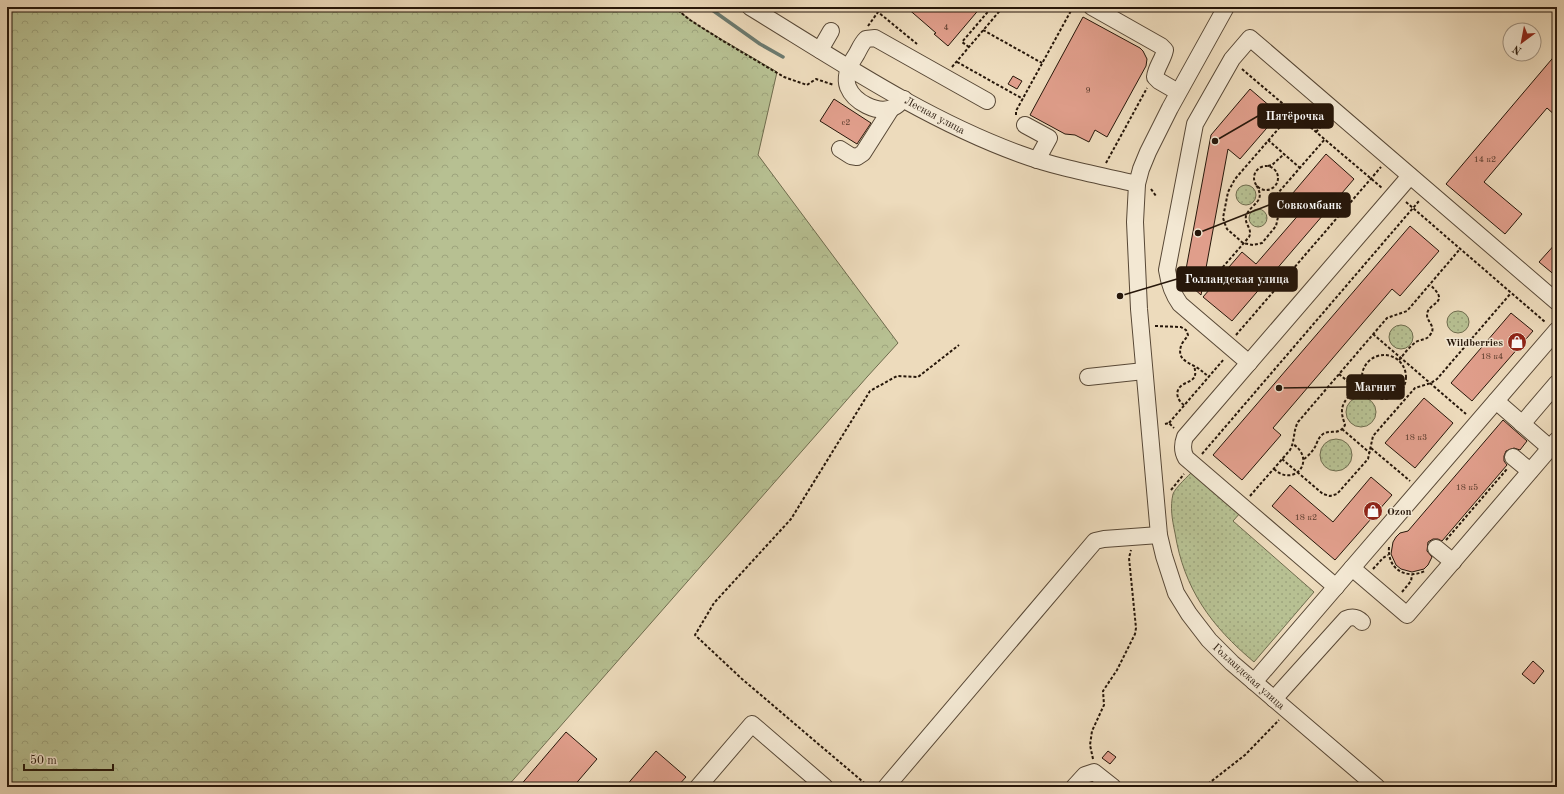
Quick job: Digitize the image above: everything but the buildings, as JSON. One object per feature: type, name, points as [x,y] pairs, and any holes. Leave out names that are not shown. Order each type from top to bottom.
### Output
[{"type":"street","name":"Лесная улица","points":[[750,7],[849,68],[904,99],[974,135],[1037,160],[1137,184]]},
{"type":"street","points":[[1092,7],[1161,46],[1165,50],[1164,56],[1156,71],[1155,77],[1178,92]]},
{"type":"street","name":"Голландская улица","points":[[1226,7],[1178,92],[1148,152],[1137,184],[1135,222],[1139,309],[1159,535],[1176,593],[1189,614],[1209,640],[1232,663],[1377,787]]},
{"type":"street","points":[[820,50],[831,31]]},
{"type":"street","points":[[891,109],[879,110],[870,107],[853,95],[848,86],[847,77],[849,68],[863,42],[868,38],[875,38],[987,101]]},
{"type":"street","points":[[1249,363],[1180,304],[1174,296],[1169,284],[1167,270],[1195,124],[1232,60],[1250,38],[1557,302]]},
{"type":"street","points":[[840,149],[851,156],[857,156],[863,153],[891,109],[904,99]]},
{"type":"street","points":[[1025,125],[1049,138],[1037,160]]},
{"type":"street","points":[[1336,587],[1186,458],[1183,451],[1183,442],[1185,437],[1410,176]]},
{"type":"street","points":[[1254,682],[1496,401],[1552,327]]},
{"type":"street","points":[[1088,377],[1144,371]]},
{"type":"street","points":[[1522,424],[1557,383]]},
{"type":"street","points":[[1352,568],[1407,615],[1444,554],[1530,472],[1554,444],[1522,424],[1496,401]]},
{"type":"street","points":[[1515,458],[1530,472]]},
{"type":"street","points":[[886,787],[1095,541],[1159,535]]},
{"type":"street","points":[[1274,699],[1346,618],[1352,616],[1362,622]]},
{"type":"street","points":[[698,787],[752,724],[825,787]]},
{"type":"street","points":[[1074,787],[1085,775],[1094,772],[1113,787]]},
{"type":"path","points":[[674,7],[690,20],[784,77],[807,85],[816,79],[831,83],[838,89],[848,86]]},
{"type":"path","points":[[969,47],[962,42],[992,7]]},
{"type":"path","points":[[944,77],[1003,7]]},
{"type":"path","points":[[1025,125],[1019,122],[1016,118],[1016,111],[1073,7]]},
{"type":"path","points":[[984,30],[1042,63]]},
{"type":"path","points":[[1232,60],[1370,178],[1412,208],[1552,327]]},
{"type":"path","points":[[957,62],[1023,99]]},
{"type":"path","points":[[1106,163],[1149,85],[1155,77]]},
{"type":"path","points":[[1293,112],[1235,179],[1228,192],[1223,218],[1227,229],[1243,243],[1253,245],[1262,243],[1276,226],[1278,217],[1276,205],[1278,193],[1324,139]]},
{"type":"path","points":[[1268,140],[1300,168]]},
{"type":"path","points":[[1216,275],[1249,237],[1250,234],[1246,219],[1247,214],[1258,202],[1260,196],[1254,176],[1255,172],[1258,168],[1272,165],[1284,154]]},
{"type":"path","points":[[1169,423],[1209,377],[1230,347],[1388,158]]},
{"type":"path","points":[[1256,185],[1264,190],[1273,187],[1276,184],[1277,174],[1275,170],[1267,166]]},
{"type":"path","points":[[1171,490],[1427,191]]},
{"type":"path","points":[[1254,491],[1274,469],[1293,444],[1294,432],[1298,422],[1387,318],[1407,311],[1460,249]]},
{"type":"path","points":[[1399,360],[1415,342],[1427,338],[1432,332],[1427,313],[1428,310],[1437,303],[1439,295],[1430,285]]},
{"type":"path","points":[[1282,459],[1323,494],[1327,496],[1334,496],[1340,492],[1368,459],[1373,436],[1415,388],[1431,383],[1437,379],[1511,293]]},
{"type":"path","points":[[1153,326],[1181,327],[1186,330],[1188,335],[1181,345],[1181,355],[1186,363],[1194,366],[1209,377]]},
{"type":"path","points":[[1373,334],[1463,412]]},
{"type":"path","points":[[869,787],[742,679],[695,635],[714,603],[791,519],[870,391],[897,376],[918,377],[959,345]]},
{"type":"path","points":[[1383,354],[1391,356],[1399,360],[1404,367],[1406,383],[1396,396],[1380,400],[1372,397],[1362,384],[1362,371],[1368,360],[1375,356],[1383,354]]},
{"type":"path","points":[[1184,405],[1179,401],[1178,390],[1183,384],[1194,378],[1194,366]]},
{"type":"path","points":[[1339,374],[1357,389]]},
{"type":"path","points":[[1274,469],[1285,476],[1297,472],[1302,467],[1304,459],[1311,453],[1321,436],[1326,433],[1338,432],[1342,429],[1345,425],[1342,413],[1343,407],[1349,396],[1362,384]]},
{"type":"path","points":[[1342,429],[1370,453]]},
{"type":"path","points":[[1293,444],[1299,448],[1304,459]]},
{"type":"path","points":[[1371,448],[1406,478]]},
{"type":"path","points":[[1390,541],[1388,555],[1394,567],[1399,571],[1412,575],[1425,571],[1444,554],[1450,544],[1446,541],[1515,458]]},
{"type":"path","points":[[1094,772],[1090,745],[1092,731],[1104,705],[1103,691],[1117,670],[1136,628],[1128,558],[1130,552],[1140,537]]},
{"type":"path","points":[[1373,570],[1383,558],[1388,555]]},
{"type":"path","points":[[1401,594],[1411,581],[1412,575]]},
{"type":"path","points":[[1204,787],[1245,755],[1280,719]]},
{"type":"green space","points":[[7,7],[673,7],[699,26],[777,72],[758,155],[898,343],[507,787],[7,787]]},
{"type":"green space","points":[[1246,185],[1253,188],[1256,195],[1253,202],[1246,205],[1239,202],[1236,195],[1239,188]]},
{"type":"green space","points":[[1258,209],[1264,212],[1267,218],[1264,224],[1258,227],[1252,224],[1249,218],[1252,212]]},
{"type":"green space","points":[[1458,311],[1466,314],[1469,322],[1466,330],[1458,333],[1450,330],[1447,322],[1450,314]]},
{"type":"green space","points":[[1401,325],[1410,328],[1413,337],[1410,346],[1401,349],[1392,346],[1389,337],[1392,328]]},
{"type":"green space","points":[[1361,397],[1372,401],[1376,412],[1372,423],[1361,427],[1350,423],[1346,412],[1350,401]]},
{"type":"green space","points":[[1336,439],[1342,440],[1349,446],[1352,455],[1351,461],[1345,468],[1336,471],[1330,470],[1323,464],[1320,455],[1321,449],[1327,442]]},
{"type":"green space","points":[[1193,471],[1241,512],[1233,521],[1314,592],[1254,662],[1225,635],[1212,620],[1193,589],[1185,572],[1179,553],[1174,528],[1172,504],[1174,491]]},
{"type":"waterway","points":[[708,7],[760,44],[783,57]]},
{"type":"place","name":"Пятёрочка","points":[[1215,141]]},
{"type":"place","name":"Совкомбанк","points":[[1198,233]]},
{"type":"place","name":"Голландская улица","points":[[1120,296]]},
{"type":"place","name":"Wildberries","points":[[1517,342]]},
{"type":"place","name":"Магнит","points":[[1279,388]]},
{"type":"place","name":"Ozon","points":[[1373,511]]}]
